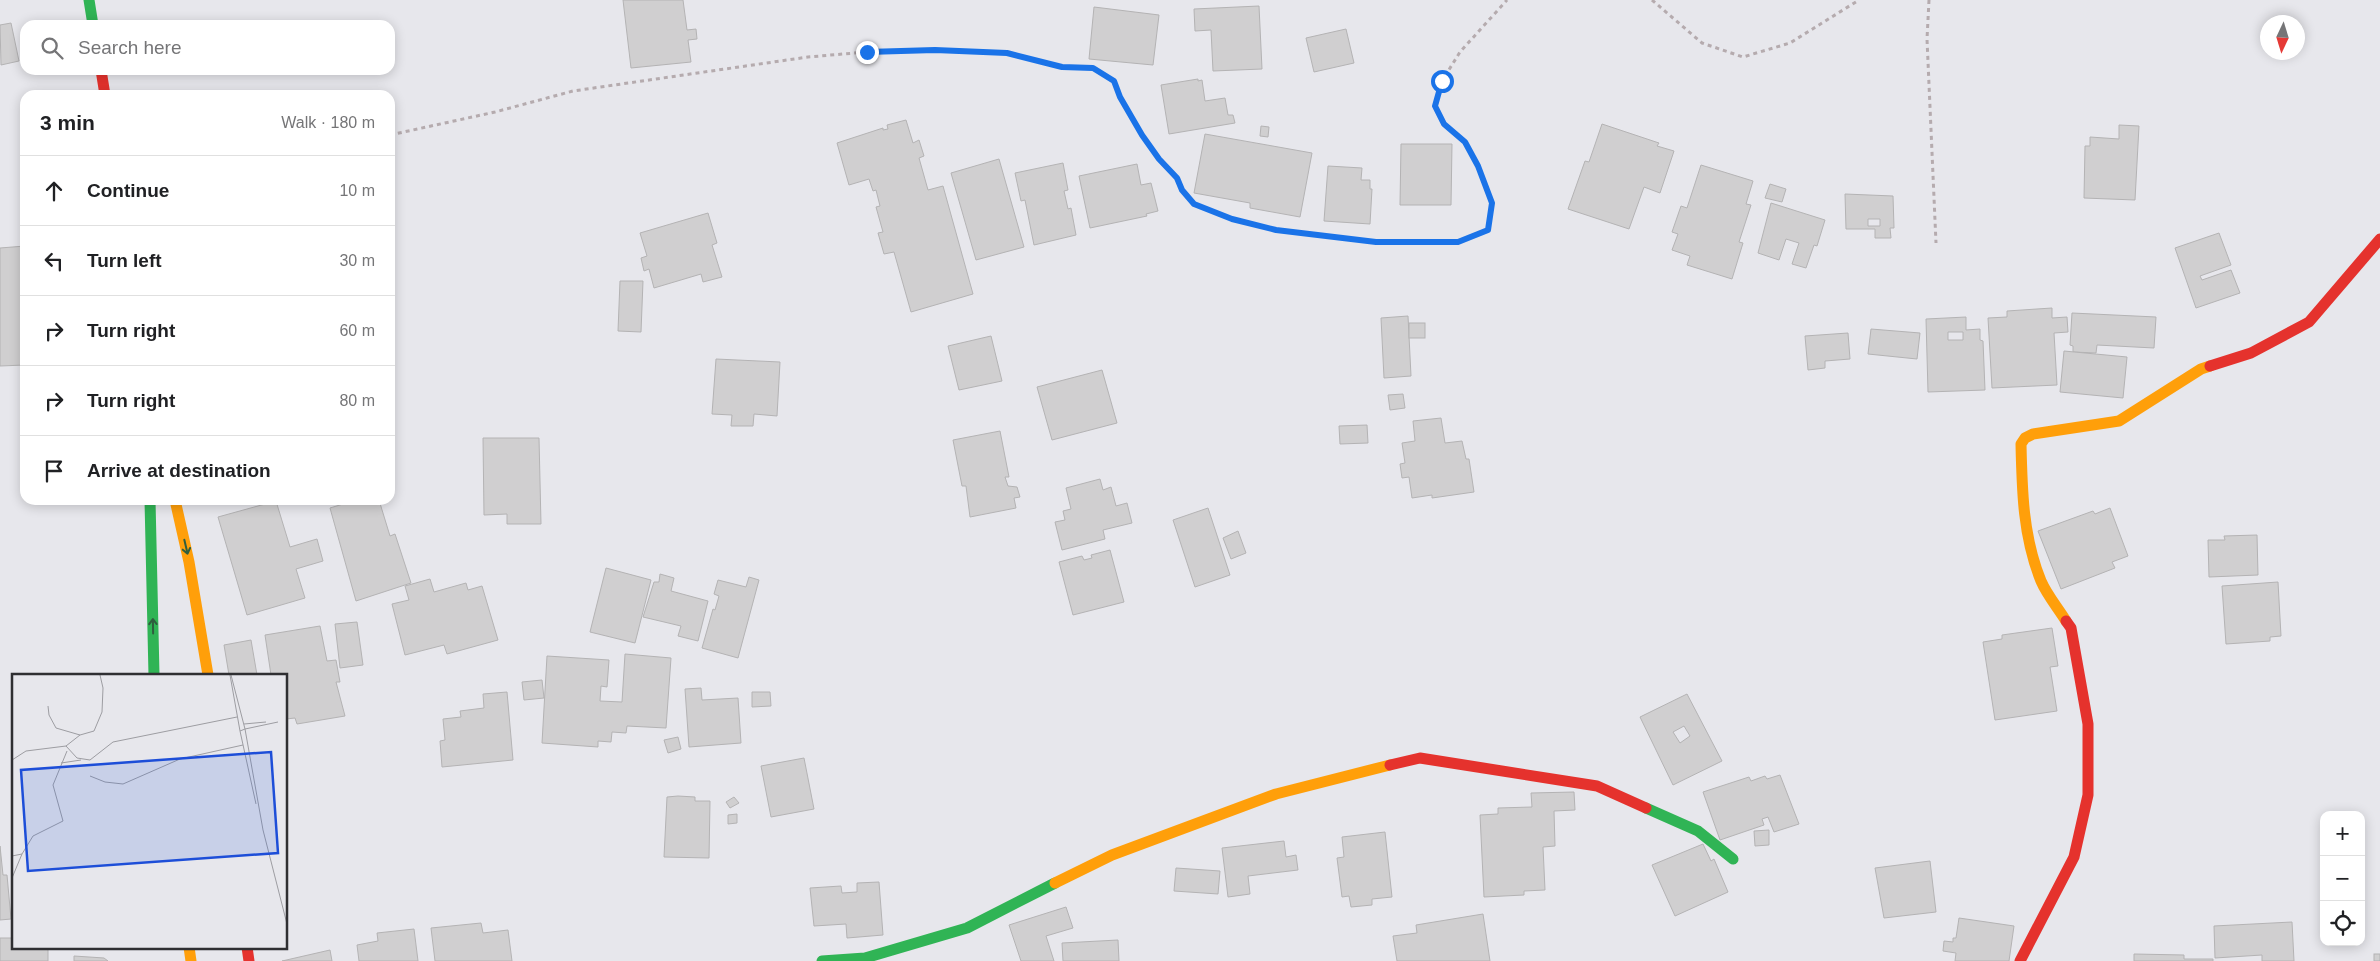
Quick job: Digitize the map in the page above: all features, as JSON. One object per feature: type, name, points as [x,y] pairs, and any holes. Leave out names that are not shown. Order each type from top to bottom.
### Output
[{"type":"street","points":[[89,0],[92,20]]},
{"type":"street","points":[[102,75],[104,90]]},
{"type":"street","points":[[2020,961],[2056,895],[2074,857],[2088,795],[2088,724],[2071,628],[2042,583],[2028,544],[2022,497],[2020,444],[2025,438],[2033,434],[2119,421],[2201,369],[2250,354],[2309,322],[2380,239]]},
{"type":"street","points":[[150,505],[154,674]]},
{"type":"street","points":[[176,505],[189,562],[208,674]]},
{"type":"street","points":[[822,961],[865,958],[968,928],[1112,854],[1276,794],[1420,758],[1597,786],[1698,830],[1733,859]]},
{"type":"street","points":[[189,948],[191,961]]},
{"type":"street","points":[[247,948],[249,961]]},
{"type":"path","points":[[395,134],[495,112],[573,91],[808,58],[935,50],[1007,53],[1062,67],[1093,68],[1114,81],[1120,97],[1142,135],[1159,159],[1177,178],[1182,190],[1194,204],[1232,219],[1276,230],[1321,237],[1376,242],[1458,242],[1488,230],[1492,203],[1478,166],[1465,142],[1444,124],[1435,106],[1442,81],[1460,52],[1507,0]]},
{"type":"path","points":[[1652,0],[1702,43],[1743,57],[1790,42],[1859,0]]},
{"type":"path","points":[[1929,0],[1927,39],[1936,243]]},
{"type":"building","points":[[623,0],[683,0],[687,30],[696,29],[697,39],[688,40],[691,62],[631,68]]},
{"type":"building","points":[[1259,6],[1262,69],[1213,71],[1211,30],[1195,31],[1194,9]]},
{"type":"building","points":[[1094,7],[1159,15],[1153,65],[1089,59]]},
{"type":"building","points":[[11,23],[19,61],[1,65],[0,25]]},
{"type":"building","points":[[1346,29],[1354,63],[1314,72],[1306,38]]},
{"type":"building","points":[[1198,79],[1198,81],[1202,80],[1205,101],[1225,98],[1228,115],[1233,115],[1235,123],[1169,134],[1161,85]]},
{"type":"building","points":[[906,120],[913,143],[919,140],[924,156],[919,158],[928,190],[943,186],[973,294],[911,312],[894,252],[884,254],[878,233],[883,232],[876,207],[880,206],[876,190],[873,191],[869,179],[849,185],[837,143],[883,128],[883,130],[888,129],[887,125]]},
{"type":"building","points":[[1602,124],[1659,143],[1657,146],[1674,151],[1660,193],[1644,187],[1629,229],[1568,209],[1585,161],[1589,162]]},
{"type":"building","points":[[2119,125],[2139,126],[2135,200],[2084,198],[2085,146],[2090,146],[2090,137],[2119,139]]},
{"type":"building","points":[[1261,126],[1269,127],[1268,137],[1260,136]]},
{"type":"building","points":[[1205,134],[1312,153],[1300,217],[1250,208],[1250,203],[1194,193]]},
{"type":"building","points":[[1401,144],[1452,144],[1451,205],[1400,205]]},
{"type":"building","points":[[999,159],[1024,247],[976,260],[951,173]]},
{"type":"building","points":[[1063,163],[1068,190],[1064,191],[1068,209],[1071,208],[1076,235],[1034,245],[1025,200],[1021,201],[1015,173]]},
{"type":"building","points":[[1137,164],[1141,185],[1151,183],[1158,211],[1146,214],[1147,216],[1090,228],[1079,176]]},
{"type":"building","points":[[1701,165],[1753,181],[1746,204],[1751,205],[1739,242],[1743,243],[1732,279],[1687,265],[1690,256],[1672,250],[1678,234],[1672,232],[1681,206],[1687,208]]},
{"type":"building","points":[[1328,166],[1362,168],[1361,180],[1370,180],[1370,189],[1372,189],[1370,224],[1324,221]]},
{"type":"building","points":[[1770,184],[1786,189],[1782,202],[1765,198]]},
{"type":"building","points":[[1845,194],[1893,196],[1894,228],[1890,228],[1891,238],[1875,238],[1875,229],[1846,229]],"holes":[[[1868,219],[1880,219],[1880,226],[1868,226]]]},
{"type":"building","points":[[1771,203],[1825,220],[1817,246],[1814,245],[1806,268],[1792,264],[1799,243],[1786,239],[1779,260],[1758,253]]},
{"type":"building","points":[[708,213],[717,243],[712,245],[722,277],[703,282],[701,274],[654,288],[649,269],[644,271],[641,258],[647,256],[640,233]]},
{"type":"building","points":[[2219,233],[2231,265],[2200,276],[2202,280],[2231,270],[2240,293],[2196,308],[2175,248]]},
{"type":"building","points":[[20,246],[20,365],[0,366],[0,248]]},
{"type":"building","points":[[620,281],[643,281],[641,332],[618,331]]},
{"type":"building","points":[[2052,308],[2052,318],[2067,317],[2068,332],[2054,333],[2057,385],[1992,388],[1988,318],[2007,317],[2007,311]]},
{"type":"building","points":[[2072,313],[2156,317],[2154,348],[2097,345],[2096,353],[2073,352],[2073,346],[2070,345]]},
{"type":"building","points":[[1408,316],[1411,376],[1384,378],[1381,318]]},
{"type":"building","points":[[1966,317],[1966,330],[1980,329],[1980,340],[1983,341],[1985,390],[1928,392],[1926,319]],"holes":[[[1948,332],[1963,332],[1963,340],[1948,340]]]},
{"type":"building","points":[[1409,323],[1425,323],[1425,338],[1409,338]]},
{"type":"building","points":[[1871,329],[1920,333],[1917,359],[1868,354]]},
{"type":"building","points":[[1848,333],[1850,359],[1825,361],[1825,368],[1808,370],[1805,336]]},
{"type":"building","points":[[991,336],[1002,381],[959,390],[948,346]]},
{"type":"building","points":[[2064,351],[2127,357],[2123,398],[2060,392]]},
{"type":"building","points":[[716,359],[780,362],[777,416],[754,414],[753,426],[731,426],[732,415],[712,414]]},
{"type":"building","points":[[1102,370],[1117,423],[1052,440],[1037,387]]},
{"type":"building","points":[[1403,394],[1405,408],[1390,410],[1388,395]]},
{"type":"building","points":[[1441,418],[1445,443],[1462,441],[1466,459],[1469,459],[1474,492],[1432,498],[1432,495],[1412,498],[1409,477],[1402,478],[1400,464],[1405,463],[1402,443],[1415,441],[1413,421]]},
{"type":"building","points":[[1367,425],[1368,443],[1340,444],[1339,426]]},
{"type":"building","points":[[1000,431],[1009,477],[1005,477],[1008,486],[1017,487],[1020,497],[1014,498],[1016,508],[970,517],[966,486],[962,486],[953,440]]},
{"type":"building","points":[[483,438],[539,438],[541,524],[507,524],[507,514],[484,515]]},
{"type":"building","points":[[1100,479],[1103,490],[1111,487],[1116,506],[1127,503],[1132,523],[1103,530],[1105,539],[1062,550],[1055,522],[1065,520],[1063,511],[1071,509],[1066,488]]},
{"type":"building","points":[[262,505],[277,505],[290,547],[317,539],[323,561],[296,569],[305,598],[247,615],[218,517]]},
{"type":"building","points":[[340,505],[381,505],[390,536],[395,534],[411,583],[356,601],[330,508]]},
{"type":"building","points":[[1208,508],[1230,575],[1195,587],[1173,520]]},
{"type":"building","points":[[2110,508],[2128,556],[2112,562],[2115,568],[2061,589],[2038,531],[2093,511],[2095,514]]},
{"type":"building","points":[[1238,531],[1246,553],[1231,559],[1223,538]]},
{"type":"building","points":[[2257,535],[2258,575],[2209,577],[2208,540],[2225,540],[2224,536]]},
{"type":"building","points":[[1110,550],[1124,602],[1073,615],[1059,562],[1082,556],[1084,560],[1092,558],[1091,555]]},
{"type":"building","points":[[606,568],[651,580],[635,643],[590,632]]},
{"type":"building","points":[[660,574],[674,578],[671,591],[708,601],[698,641],[678,636],[681,626],[643,617],[654,582],[659,582]]},
{"type":"building","points":[[749,577],[759,580],[738,658],[702,648],[713,609],[715,610],[719,596],[714,594],[718,580],[746,587]]},
{"type":"building","points":[[430,579],[434,592],[466,583],[468,590],[482,586],[498,640],[447,654],[444,645],[405,655],[392,604],[409,600],[405,586]]},
{"type":"building","points":[[2278,582],[2281,636],[2270,637],[2270,641],[2226,644],[2222,586]]},
{"type":"building","points":[[357,622],[363,665],[340,668],[335,624]]},
{"type":"building","points":[[320,626],[327,661],[336,660],[340,682],[336,682],[345,716],[297,724],[295,718],[288,719],[288,674],[271,674],[265,635]]},
{"type":"building","points":[[2052,628],[2058,666],[2050,667],[2057,711],[1995,720],[1983,642],[2002,639],[2002,635]]},
{"type":"building","points":[[251,640],[257,674],[229,674],[224,645]]},
{"type":"building","points":[[625,654],[671,658],[666,728],[627,726],[626,733],[612,732],[611,742],[598,741],[598,747],[542,743],[547,656],[609,660],[607,687],[601,686],[600,701],[622,702]]},
{"type":"building","points":[[542,680],[544,698],[524,700],[522,682]]},
{"type":"building","points":[[701,688],[702,700],[738,698],[741,743],[689,747],[685,689]]},
{"type":"building","points":[[507,692],[513,760],[442,767],[440,741],[445,740],[443,719],[461,717],[460,711],[484,708],[483,694]]},
{"type":"building","points":[[752,692],[770,692],[771,706],[752,707]]},
{"type":"building","points":[[1687,694],[1722,761],[1673,785],[1640,717]],"holes":[[[1684,726],[1690,736],[1680,743],[1673,732]]]},
{"type":"building","points":[[678,737],[681,749],[668,753],[664,740]]},
{"type":"building","points":[[804,758],[814,809],[771,817],[761,766]]},
{"type":"building","points":[[1780,775],[1799,824],[1774,832],[1768,817],[1762,819],[1764,825],[1720,840],[1703,792],[1749,777],[1751,781],[1765,776],[1767,779]]},
{"type":"building","points":[[1574,792],[1575,810],[1554,811],[1555,846],[1543,847],[1545,890],[1524,891],[1524,895],[1484,897],[1480,815],[1498,814],[1498,808],[1532,807],[1531,793]]},
{"type":"building","points":[[667,797],[695,797],[695,801],[710,801],[709,858],[664,857]]},
{"type":"building","points":[[734,797],[739,803],[730,808],[726,802]]},
{"type":"building","points":[[737,814],[737,823],[728,824],[728,815]]},
{"type":"building","points":[[1769,830],[1769,845],[1755,846],[1754,831]]},
{"type":"building","points":[[1385,832],[1392,897],[1372,899],[1372,905],[1351,907],[1349,896],[1342,897],[1337,858],[1344,857],[1342,837]]},
{"type":"building","points":[[1284,841],[1286,857],[1296,855],[1298,870],[1248,876],[1250,894],[1228,897],[1222,848]]},
{"type":"building","points":[[1703,844],[1711,861],[1714,859],[1728,892],[1675,916],[1652,865]]},
{"type":"building","points":[[0,846],[3,875],[7,875],[11,919],[0,920]]},
{"type":"building","points":[[1930,861],[1936,912],[1884,918],[1875,868]]},
{"type":"building","points":[[1176,868],[1220,871],[1218,894],[1174,891]]},
{"type":"building","points":[[879,882],[883,935],[847,938],[846,924],[814,926],[810,888],[841,886],[842,893],[857,892],[857,883]]},
{"type":"building","points":[[1066,907],[1073,928],[1046,936],[1054,961],[1021,961],[1009,925]]},
{"type":"building","points":[[1483,914],[1490,961],[1397,961],[1393,936],[1417,933],[1416,925]]},
{"type":"building","points":[[1959,918],[2014,926],[2009,961],[1955,961],[1956,953],[1943,951],[1944,941],[1953,942],[1953,938],[1956,938]]},
{"type":"building","points":[[2292,922],[2294,961],[2262,961],[2262,955],[2215,958],[2214,926]]},
{"type":"building","points":[[481,923],[483,933],[508,930],[512,961],[435,961],[431,928]]},
{"type":"building","points":[[414,929],[418,961],[359,961],[357,945],[378,941],[377,933]]},
{"type":"building","points":[[0,938],[12,938],[12,948],[48,948],[48,961],[0,961]]},
{"type":"building","points":[[1118,940],[1119,961],[1063,961],[1062,943]]},
{"type":"building","points":[[330,950],[332,961],[282,961]]},
{"type":"building","points":[[2134,954],[2184,955],[2184,959],[2213,959],[2213,961],[2134,961]]},
{"type":"building","points":[[2374,954],[2380,954],[2380,961],[2374,961]]},
{"type":"building","points":[[74,956],[104,958],[108,961],[74,961]]},
{"type":"traffic: fast","points":[[89,0],[92,20]]},
{"type":"traffic: fast","points":[[150,505],[154,674]]},
{"type":"traffic: fast","points":[[1646,808],[1698,831],[1733,859]]},
{"type":"traffic: fast","points":[[822,961],[865,958],[967,928],[1055,883]]},
{"type":"traffic: slow","points":[[2066,621],[2043,586],[2030,548],[2023,496],[2021,444],[2025,438],[2033,434],[2119,421],[2201,369],[2210,366]]},
{"type":"traffic: slow","points":[[176,505],[189,562],[208,674]]},
{"type":"traffic: slow","points":[[1055,883],[1112,855],[1276,794],[1390,765]]},
{"type":"traffic: slow","points":[[189,948],[191,961]]},
{"type":"traffic: jam","points":[[102,75],[104,90]]},
{"type":"traffic: jam","points":[[2210,366],[2251,353],[2309,322],[2380,239]]},
{"type":"traffic: jam","points":[[2020,961],[2074,857],[2088,795],[2088,724],[2071,628],[2066,621]]},
{"type":"traffic: jam","points":[[1390,765],[1420,758],[1597,786],[1646,808]]},
{"type":"traffic: jam","points":[[247,948],[249,961]]},
{"type":"route","points":[[867,52],[935,50],[1007,53],[1062,67],[1093,68],[1114,81],[1120,97],[1134,118],[1142,135],[1159,159],[1177,178],[1182,190],[1194,204],[1232,219],[1276,230],[1321,237],[1376,242],[1458,242],[1488,230],[1492,203],[1478,166],[1465,142],[1444,124],[1435,106],[1442,81]]}]
